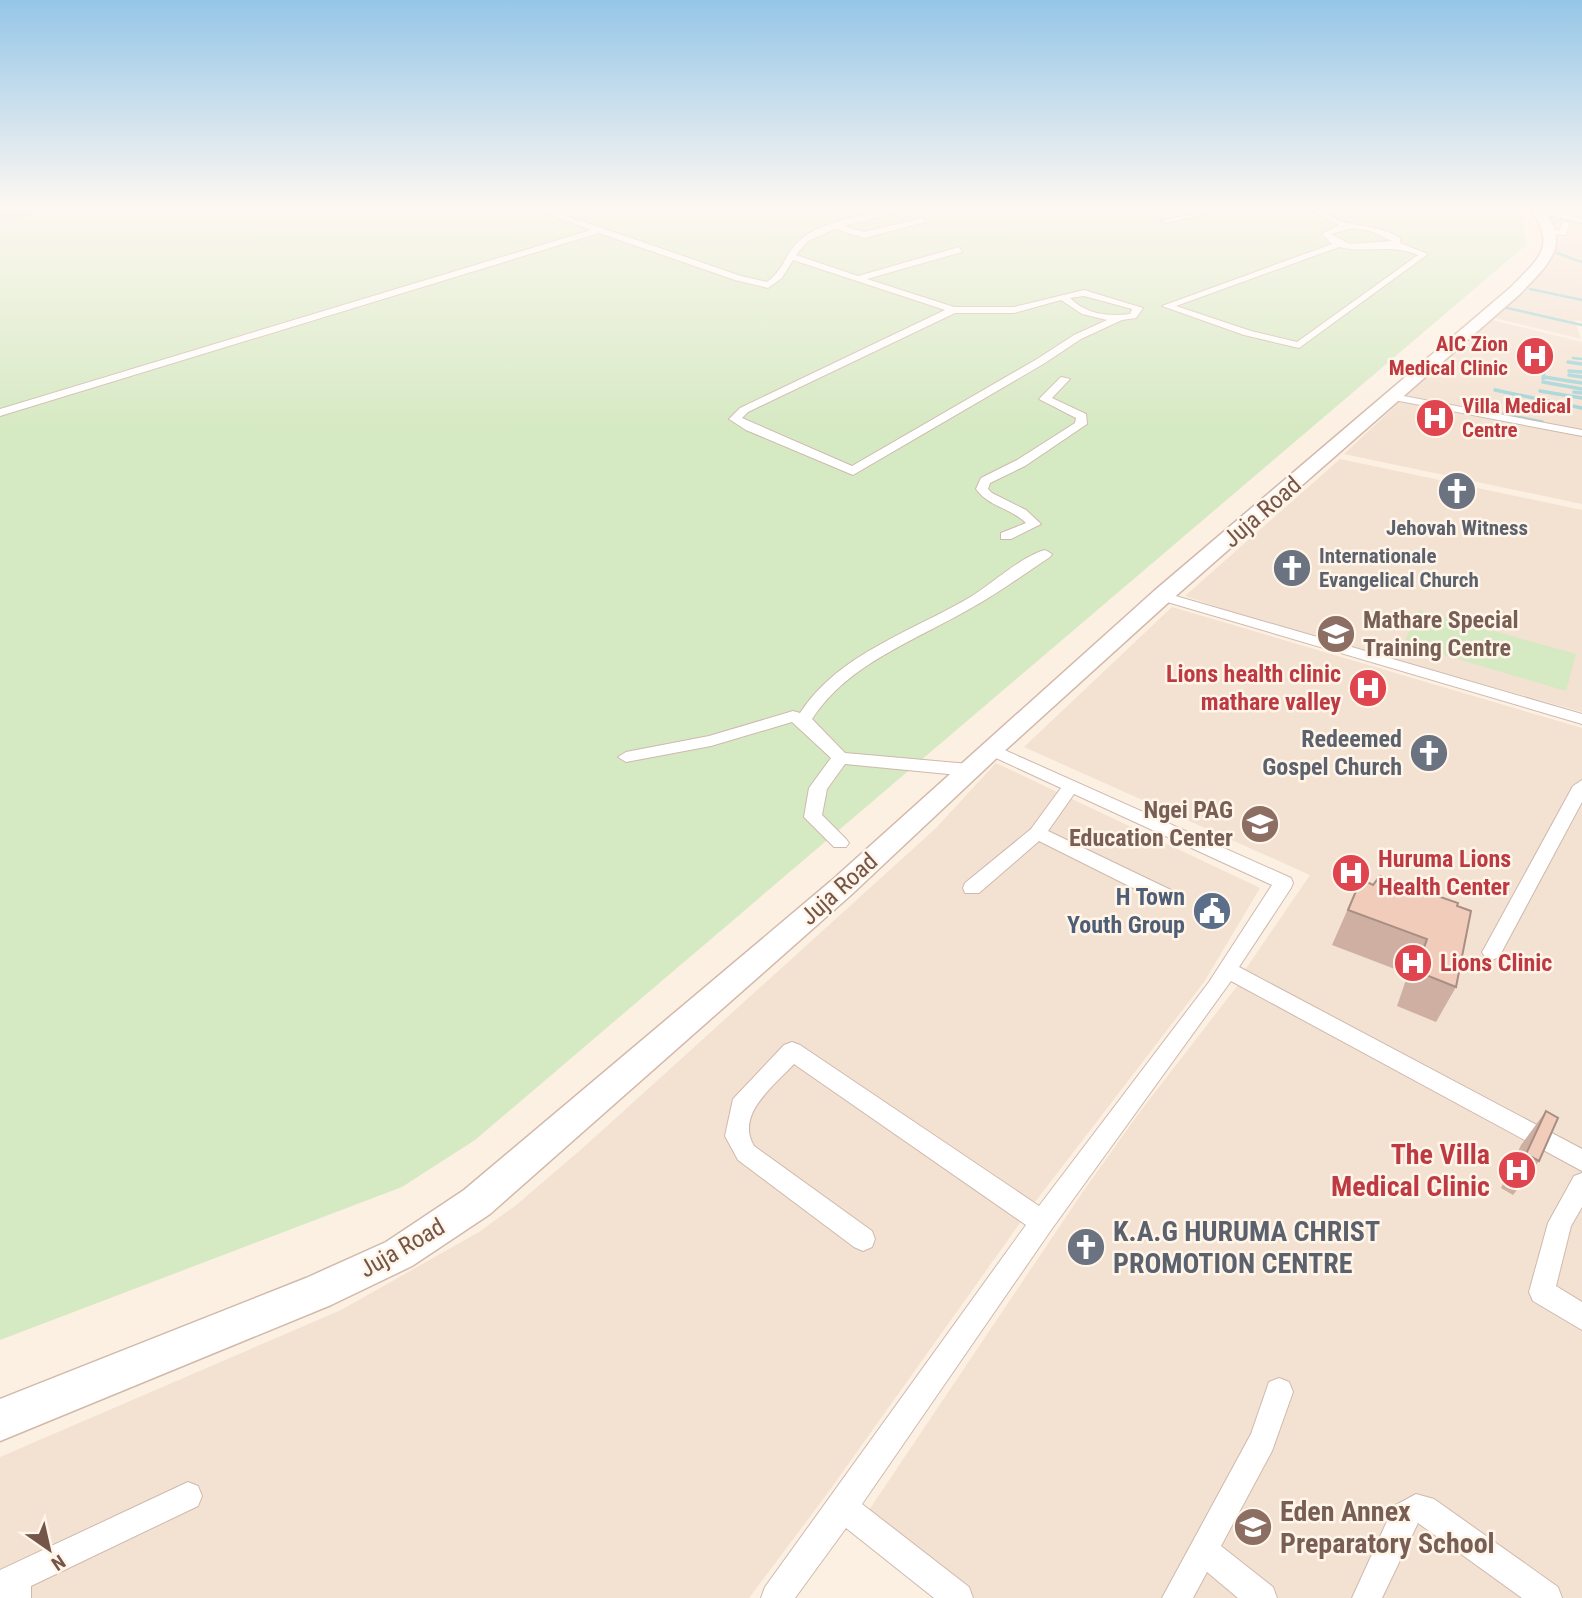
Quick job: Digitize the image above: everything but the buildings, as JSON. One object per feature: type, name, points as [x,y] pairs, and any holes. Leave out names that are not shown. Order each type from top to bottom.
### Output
[{"type":"main road","name":"Juja Road","points":[[0,1420],[318,1292],[399,1254],[509,1177],[841,888],[990,749],[1522,283]]},
{"type":"street","points":[[0,413],[426,283]]},
{"type":"street","points":[[872,283],[953,310],[1014,310],[1084,293],[1152,307],[1299,345],[1385,283]]},
{"type":"street","points":[[953,310],[744,410],[735,419],[750,428],[853,471],[1041,361],[1063,343],[1093,328],[1225,283]]},
{"type":"street","points":[[1063,296],[1068,303],[1100,317],[1117,320]]},
{"type":"street","points":[[1006,536],[1034,524],[1027,513],[988,498],[982,489],[985,481],[1021,463],[1081,424],[1083,416],[1045,399],[1065,379]]},
{"type":"street","points":[[1393,397],[1582,433]]},
{"type":"street","points":[[803,720],[811,703],[840,678],[903,639],[970,604],[1045,554]]},
{"type":"street","points":[[1163,596],[1582,719]]},
{"type":"street","points":[[626,757],[711,741],[793,716],[803,720],[840,758],[969,770]]},
{"type":"street","points":[[776,1598],[843,1507],[1042,1222],[1227,970],[1284,883],[990,749]]},
{"type":"street","points":[[840,758],[818,788],[813,817],[840,843]]},
{"type":"street","points":[[972,888],[1037,833],[1071,786]]},
{"type":"street","points":[[1492,952],[1582,786]]},
{"type":"street","points":[[1037,833],[1166,895]]},
{"type":"street","points":[[1227,970],[1582,1161]]},
{"type":"street","points":[[863,1239],[746,1153],[736,1136],[741,1106],[792,1051],[1042,1222]]},
{"type":"street","points":[[1582,1184],[1560,1223],[1542,1292],[1582,1317]]},
{"type":"street","points":[[1177,1598],[1262,1441],[1279,1392]]},
{"type":"street","points":[[11,1587],[188,1496]]},
{"type":"street","points":[[843,1507],[958,1598]]},
{"type":"street","points":[[1367,1598],[1404,1516],[1417,1508],[1424,1509],[1547,1598]]},
{"type":"street","points":[[1203,1550],[1262,1598]]},
{"type":"shaded area","points":[[1522,283],[1582,283],[1582,322],[1575,320],[1581,339],[1490,317]]},
{"type":"shaded area","points":[[1488,319],[1582,342],[1582,504],[1344,454]]},
{"type":"shaded area","points":[[1340,459],[1582,510],[1582,712],[1268,624],[1185,596]]},
{"type":"shaded area","points":[[1172,607],[1582,728],[1582,1149],[1245,970],[1310,875],[1024,747]]},
{"type":"shaded area","points":[[996,763],[1260,888],[1204,982],[1035,1202],[824,1498],[749,1598],[0,1598],[0,1457],[341,1310],[479,1232],[515,1206],[585,1146],[936,828]]},
{"type":"shaded area","points":[[1238,985],[1582,1170],[1582,1598],[968,1598],[867,1513],[1082,1193],[1139,1113]]},
{"type":"green space","points":[[0,283],[1482,283],[475,1140],[402,1187],[0,1340]]},
{"type":"green space","points":[[1419,610],[1576,654],[1566,691],[1404,643]]},
{"type":"waterway","points":[[1530,289],[1582,300]]},
{"type":"waterway","points":[[1507,308],[1582,325]]},
{"type":"waterway","points":[[1573,358],[1582,359]]},
{"type":"waterway","points":[[1568,362],[1582,364]]},
{"type":"waterway","points":[[1543,379],[1545,365]]},
{"type":"waterway","points":[[1569,371],[1582,372]]},
{"type":"waterway","points":[[1569,375],[1582,377]]},
{"type":"waterway","points":[[1544,377],[1582,383]]},
{"type":"waterway","points":[[1543,382],[1582,389]]},
{"type":"waterway","points":[[1495,390],[1582,408]]},
{"type":"waterway","points":[[1540,391],[1582,398]]},
{"type":"waterway","points":[[1574,392],[1582,393]]},
{"type":"waterway","points":[[1501,414],[1542,422]]},
{"type":"place","name":"AIC Zion Medical Clinic","points":[[1535,356]]},
{"type":"place","name":"Villa Medical Centre","points":[[1435,418]]},
{"type":"place","name":"Jehovah Witness","points":[[1457,491]]},
{"type":"place","name":"Internationale Evangelical Church","points":[[1292,568]]},
{"type":"place","name":"Mathare Special Training Centre","points":[[1336,634]]},
{"type":"place","name":"Lions health clinic mathare valley","points":[[1368,688]]},
{"type":"place","name":"Redeemed Gospel Church","points":[[1429,753]]},
{"type":"place","name":"Ngei PAG Education Center","points":[[1260,824]]},
{"type":"place","name":"Huruma Lions Health Center","points":[[1351,873]]},
{"type":"place","name":"H Town Youth Group","points":[[1212,911]]},
{"type":"place","name":"Lions Clinic","points":[[1413,963]]},
{"type":"place","name":"The Villa Medical Clinic","points":[[1517,1170]]},
{"type":"place","name":"K.A.G HURUMA CHRIST PROMOTION CENTRE","points":[[1086,1247]]},
{"type":"place","name":"Eden Annex Preparatory School","points":[[1253,1527]]}]
